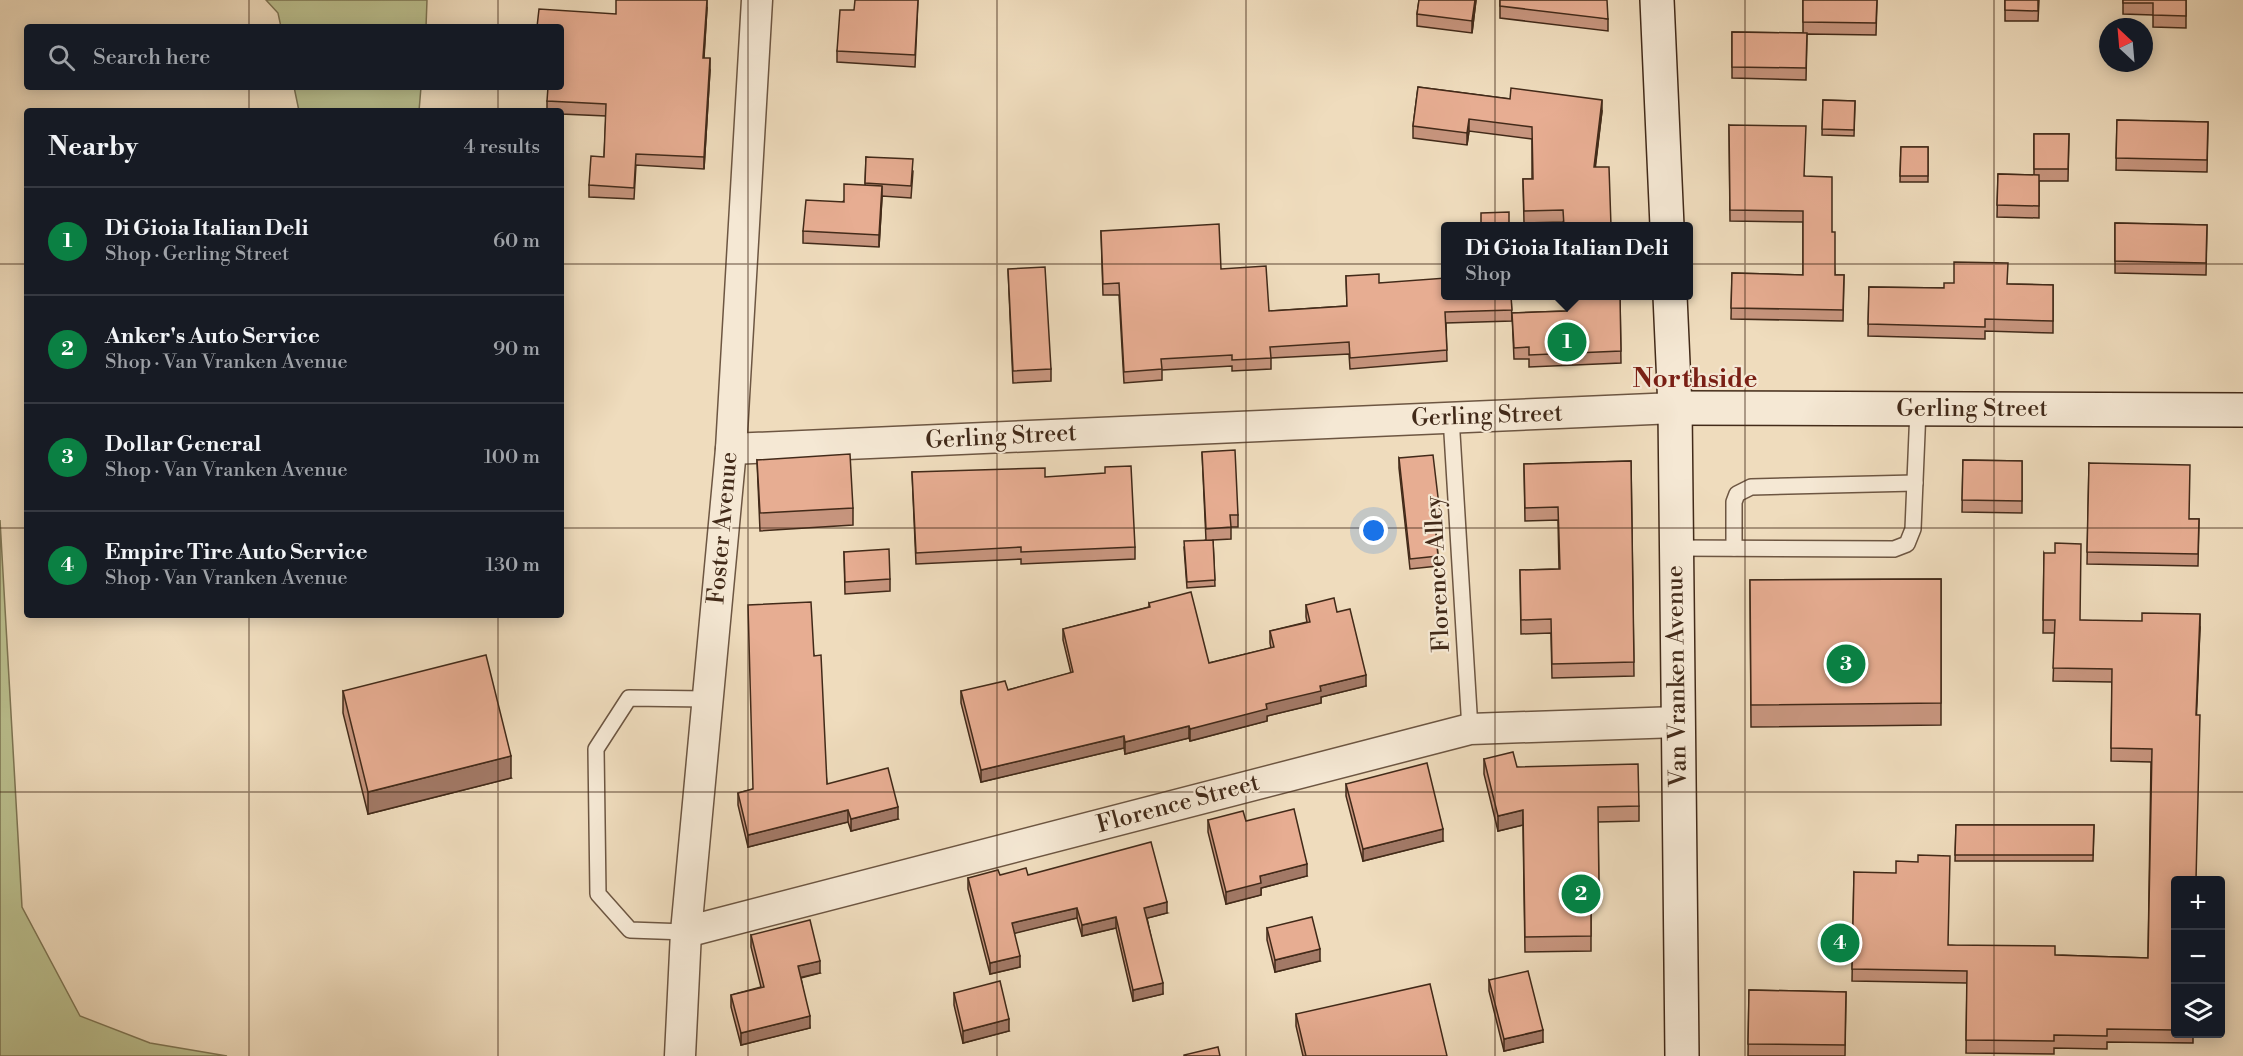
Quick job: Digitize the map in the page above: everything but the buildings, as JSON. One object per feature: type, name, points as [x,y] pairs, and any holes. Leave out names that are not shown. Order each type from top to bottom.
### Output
[{"type":"street","name":"Foster Avenue","points":[[680,1056],[686,932],[731,449],[757,0]]},
{"type":"street","points":[[1657,0],[1667,222]]},
{"type":"street","name":"Van Vranken Avenue","points":[[1670,300],[1675,408],[1682,1056]]},
{"type":"street","name":"Gerling Street","points":[[731,449],[1675,408],[2243,410]]},
{"type":"street","name":"Florence Street","points":[[686,932],[1470,729],[1678,722]]},
{"type":"lane","points":[[1676,548],[1894,549],[1907,544],[1913,529],[1918,409]]},
{"type":"lane","name":"Florence Alley","points":[[1451,417],[1470,729]]},
{"type":"lane","points":[[1734,548],[1734,502],[1737,494],[1751,487],[1915,483]]},
{"type":"lane","points":[[686,932],[630,930],[598,894],[596,749],[629,698],[707,699]]},
{"type":"green space","points":[[266,0],[427,0],[426,24],[280,24],[278,13]]},
{"type":"green space","points":[[295,90],[421,90],[419,108],[298,108]]},
{"type":"green space","points":[[0,520],[22,907],[80,1016],[150,1043],[227,1056],[0,1056]]},
{"type":"place","name":"Di Gioia Italian Deli","points":[[1567,342]]},
{"type":"place","name":"Dollar General","points":[[1846,664]]},
{"type":"place","name":"Anker's Auto Service","points":[[1581,894]]},
{"type":"place","name":"Empire Tire Auto Service","points":[[1840,943]]},
{"type":"district","name":"Northside","points":[[1695,379]]}]
